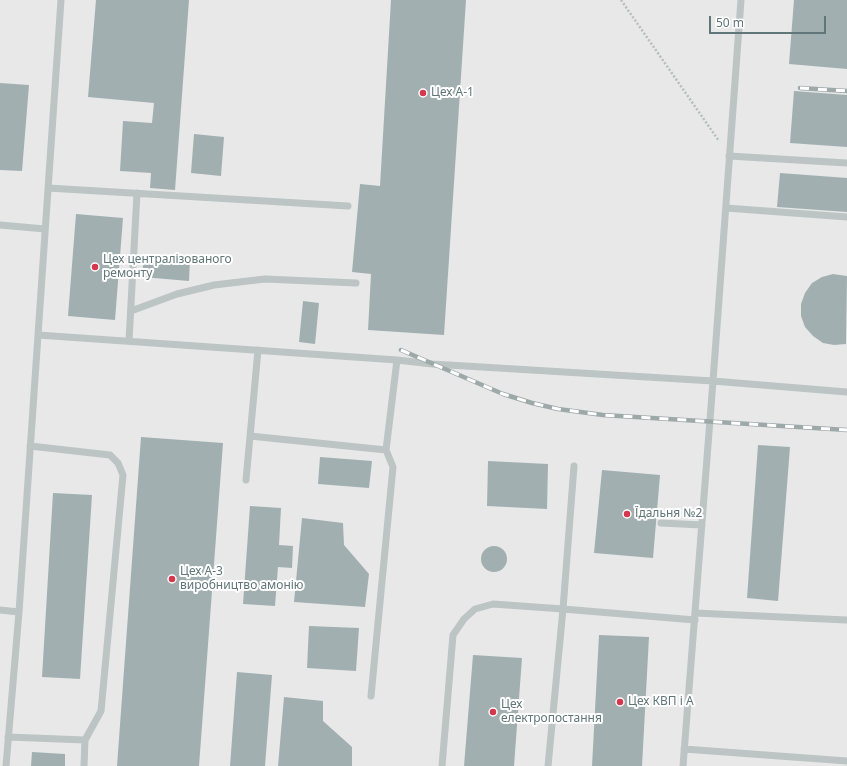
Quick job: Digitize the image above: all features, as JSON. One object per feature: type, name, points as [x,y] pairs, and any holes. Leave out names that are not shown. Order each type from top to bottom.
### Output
[{"type":"lane","points":[[6,766],[61,0]]},
{"type":"lane","points":[[683,766],[741,0]]},
{"type":"lane","points":[[730,156],[847,163]]},
{"type":"lane","points":[[48,188],[348,206]]},
{"type":"lane","points":[[129,342],[137,193]]},
{"type":"lane","points":[[726,208],[847,218]]},
{"type":"lane","points":[[0,225],[45,229]]},
{"type":"lane","points":[[131,311],[178,294],[207,287],[265,279],[356,283]]},
{"type":"lane","points":[[38,335],[397,360],[432,364],[713,381],[847,392]]},
{"type":"lane","points":[[246,480],[258,350]]},
{"type":"lane","points":[[371,696],[393,466],[386,450],[397,360]]},
{"type":"lane","points":[[250,436],[386,450]]},
{"type":"lane","points":[[30,446],[110,455],[118,463],[123,475],[101,710],[85,740],[84,766]]},
{"type":"lane","points":[[548,766],[563,609],[574,466]]},
{"type":"lane","points":[[661,523],[702,524]]},
{"type":"lane","points":[[442,766],[453,635],[464,619],[475,609],[493,604],[695,616],[846,620]]},
{"type":"lane","points":[[0,610],[18,612]]},
{"type":"lane","points":[[8,737],[85,740]]},
{"type":"lane","points":[[684,749],[847,761]]},
{"type":"path","points":[[621,0],[730,156]]},
{"type":"shaded area","points":[[0,0],[847,0],[847,766],[0,766]]},
{"type":"building","points":[[96,0],[189,0],[175,190],[150,188],[151,173],[120,171],[123,121],[152,123],[154,103],[88,97]]},
{"type":"building","name":"Цех А-1","points":[[391,0],[466,0],[444,335],[368,330],[371,274],[352,272],[360,184],[380,186]]},
{"type":"building","points":[[794,0],[847,0],[847,69],[789,64]]},
{"type":"building","points":[[0,83],[29,85],[22,171],[0,170]]},
{"type":"building","points":[[794,91],[847,95],[847,147],[790,143]]},
{"type":"building","points":[[194,134],[224,137],[221,176],[191,173]]},
{"type":"building","points":[[780,173],[847,178],[847,212],[777,207]]},
{"type":"building","name":"Цех централізованого ремонту","points":[[76,214],[123,218],[115,320],[68,316]]},
{"type":"building","points":[[144,255],[190,259],[189,281],[142,277]]},
{"type":"building","points":[[833,274],[847,276],[846,344],[834,345],[823,343],[813,336],[805,327],[801,316],[801,304],[805,293],[812,283],[822,277]]},
{"type":"building","points":[[303,301],[319,303],[315,344],[299,342]]},
{"type":"building","name":"Цех А-3 виробництво амонію","points":[[141,437],[223,443],[199,766],[117,766]]},
{"type":"building","points":[[758,445],[790,447],[778,601],[747,598]]},
{"type":"building","points":[[320,457],[372,461],[369,488],[318,484]]},
{"type":"building","points":[[488,461],[548,464],[547,509],[487,506]]},
{"type":"building","name":"Їдальня №2","points":[[602,470],[660,475],[653,558],[594,553]]},
{"type":"building","points":[[53,493],[92,495],[80,679],[42,677]]},
{"type":"building","points":[[250,506],[281,508],[279,545],[293,546],[292,568],[278,567],[275,606],[243,604]]},
{"type":"building","points":[[302,518],[343,523],[344,545],[369,574],[365,607],[294,602]]},
{"type":"building","points":[[494,546],[503,550],[507,559],[503,568],[494,572],[485,568],[481,559],[485,550]]},
{"type":"building","points":[[309,626],[359,628],[356,671],[307,668]]},
{"type":"building","name":"Цех КВП і А","points":[[599,635],[649,637],[642,766],[592,766]]},
{"type":"building","name":"Цех електропостання","points":[[473,655],[522,658],[514,766],[464,766]]},
{"type":"building","points":[[237,672],[272,675],[265,766],[230,766]]},
{"type":"building","points":[[284,697],[323,701],[323,721],[352,747],[352,766],[278,766]]},
{"type":"building","points":[[32,752],[65,754],[65,766],[31,766]]},
{"type":"railway","points":[[800,88],[847,91]]},
{"type":"railway","points":[[401,350],[503,394],[558,409],[603,415],[847,430]]},
{"type":"place","name":"Цех А-1","points":[[423,93]]},
{"type":"place","name":"Цех централізованого ремонту","points":[[95,267]]},
{"type":"place","name":"Їдальня №2","points":[[627,514]]},
{"type":"place","name":"Цех А-3 виробництво амонію","points":[[172,579]]},
{"type":"place","name":"Цех КВП і А","points":[[620,702]]},
{"type":"place","name":"Цех електропостання","points":[[493,712]]}]
